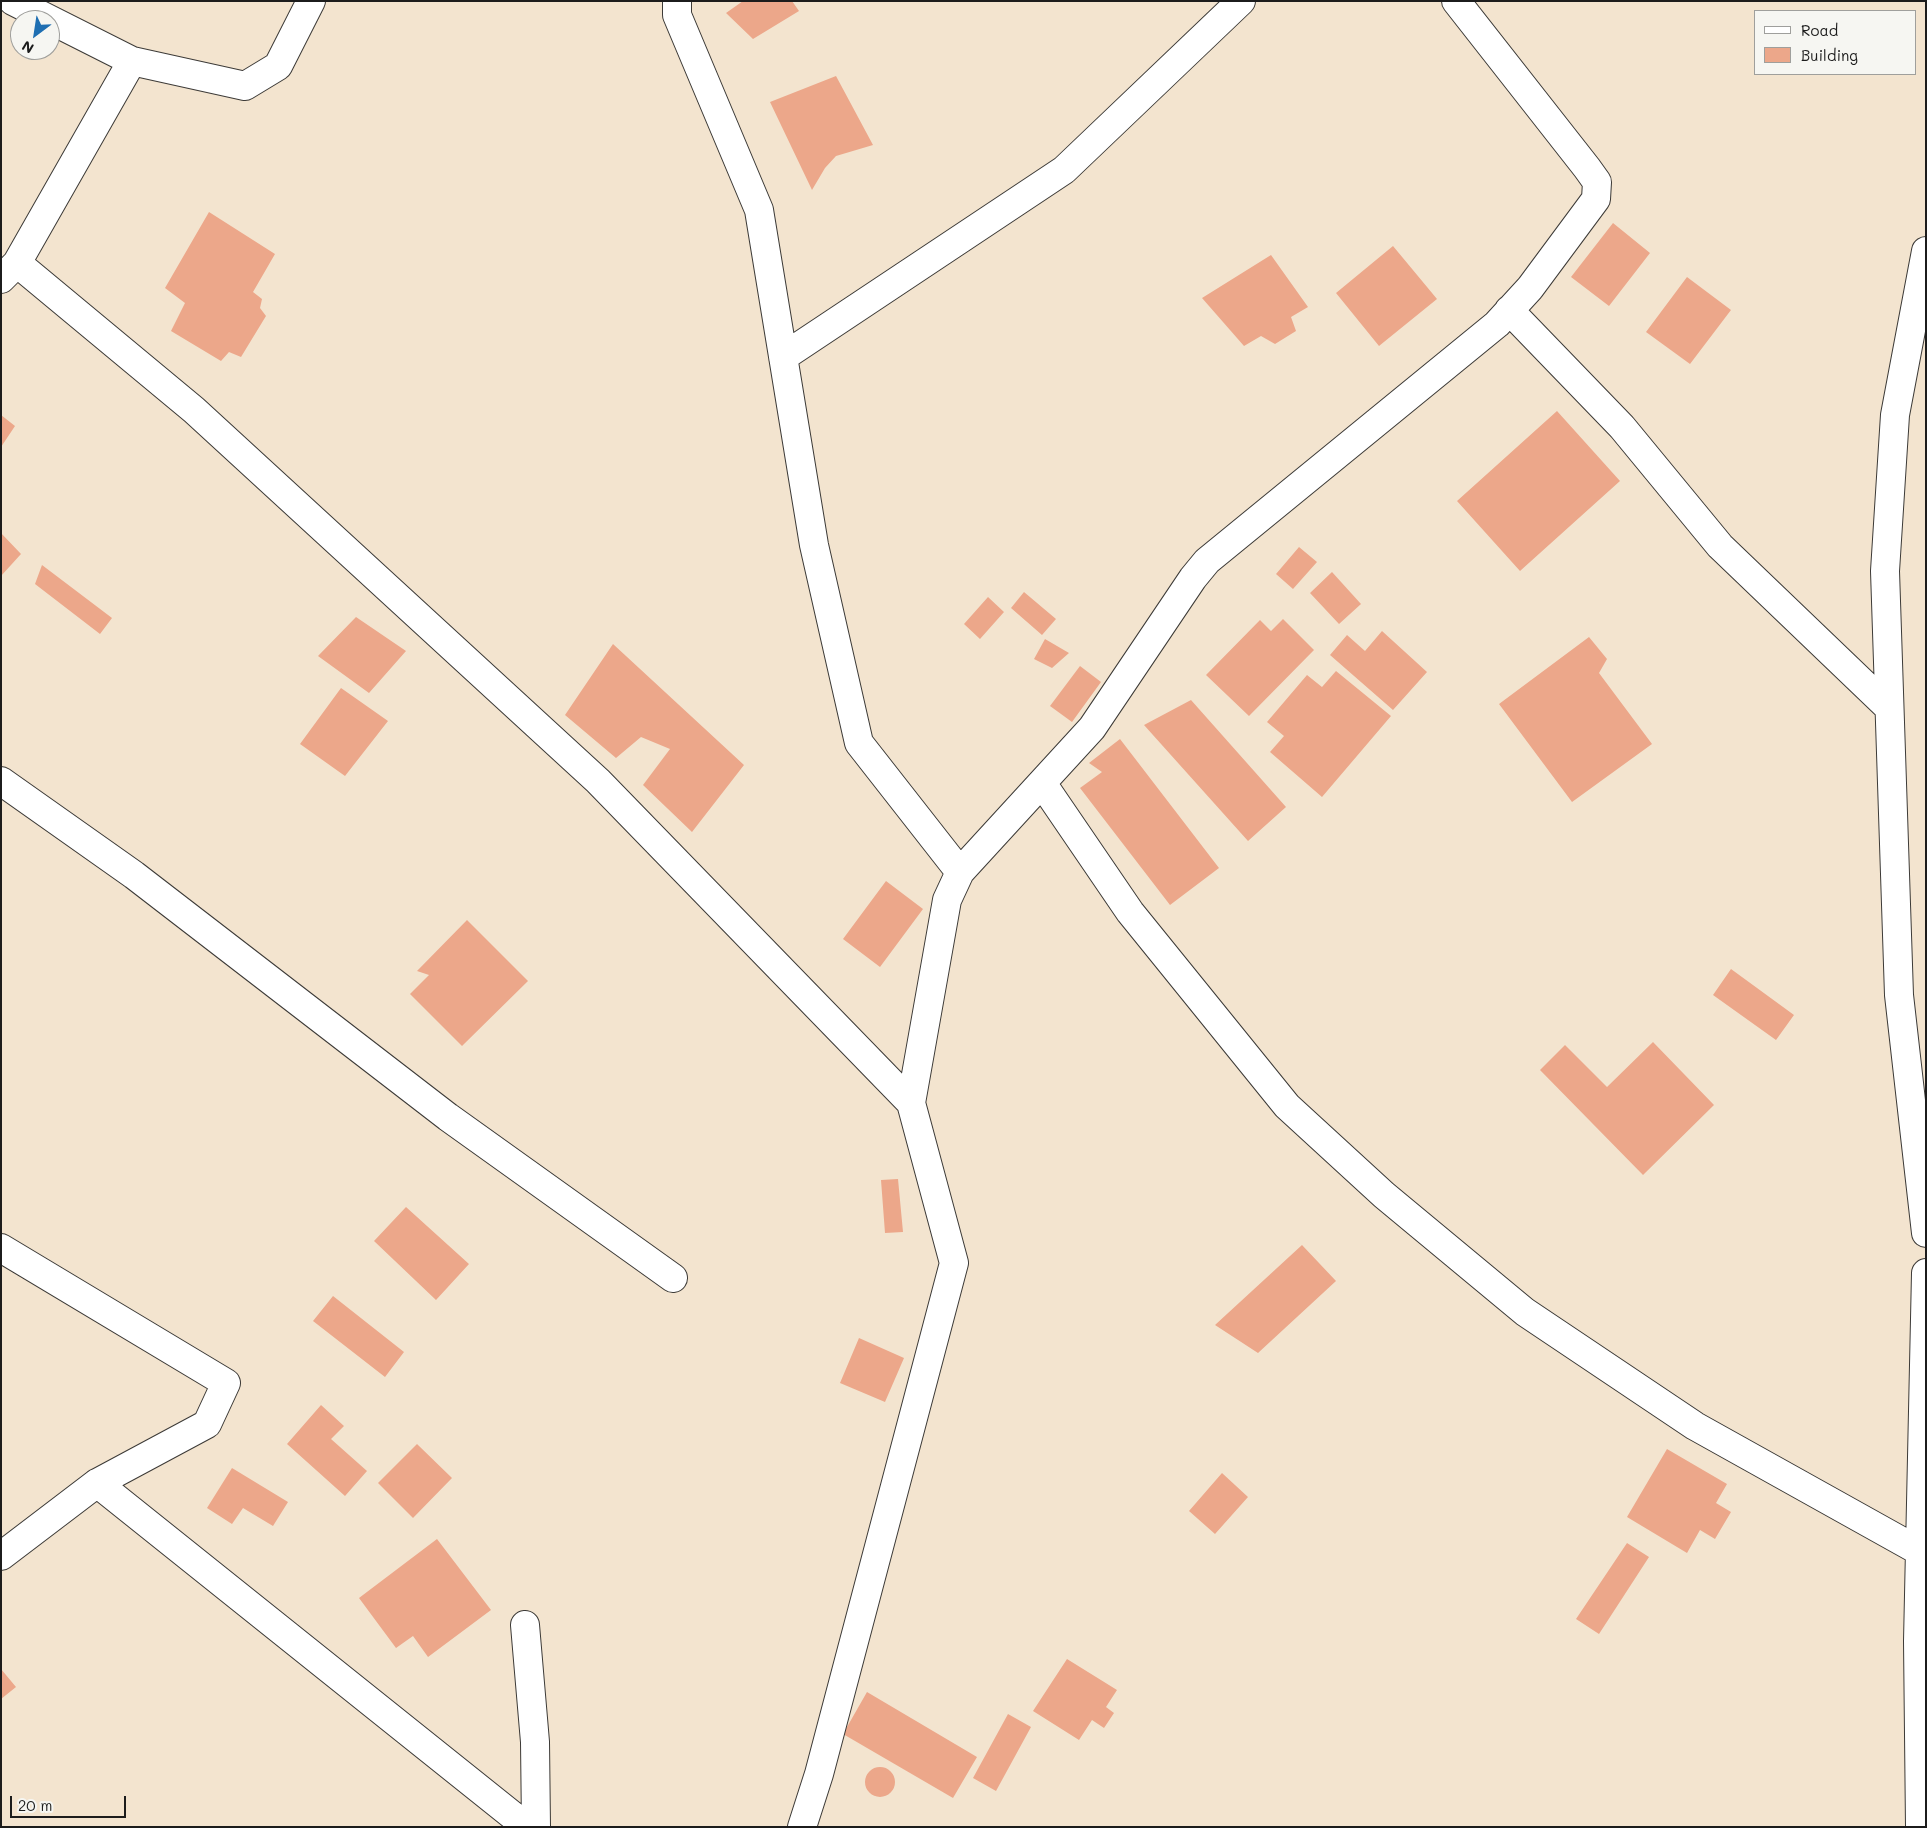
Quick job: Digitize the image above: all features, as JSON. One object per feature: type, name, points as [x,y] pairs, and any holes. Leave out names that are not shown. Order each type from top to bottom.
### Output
[{"type":"street","points":[[13,1],[132,61],[245,86],[278,66],[311,1]]},
{"type":"street","points":[[677,1],[677,15],[758,210],[814,545],[859,743],[960,872]]},
{"type":"street","points":[[783,357],[1064,170],[1240,1]]},
{"type":"street","points":[[802,1827],[819,1774],[954,1263],[911,1103],[947,900],[960,872],[1092,728],[1193,578],[1207,561],[1497,324],[1530,288],[1596,199],[1597,182],[1456,1]]},
{"type":"street","points":[[132,61],[9,271],[194,410],[598,781],[911,1103]]},
{"type":"street","points":[[1926,251],[1895,415],[1885,571],[1899,994],[1926,1233]]},
{"type":"street","points":[[1509,310],[1622,427],[1720,546],[1889,708]]},
{"type":"street","points":[[1,781],[134,875],[448,1117],[673,1278]]},
{"type":"street","points":[[1042,784],[1130,912],[1287,1106],[1384,1195],[1525,1312],[1695,1426],[1921,1552]]},
{"type":"street","points":[[1,1248],[226,1383],[207,1424],[97,1483],[1,1556]]},
{"type":"street","points":[[1920,1827],[1918,1641],[1924,1491],[1926,1273]]},
{"type":"street","points":[[97,1483],[527,1827]]},
{"type":"street","points":[[525,1625],[535,1742],[536,1827]]},
{"type":"building","points":[[743,1],[792,1],[799,11],[753,39],[726,13]]},
{"type":"building","points":[[836,76],[873,145],[836,156],[825,168],[812,190],[770,102]]},
{"type":"building","points":[[209,212],[275,254],[253,292],[262,299],[260,308],[266,316],[241,357],[229,352],[221,361],[171,331],[185,303],[165,288]]},
{"type":"building","points":[[1613,223],[1650,253],[1609,306],[1571,277]]},
{"type":"building","points":[[1393,246],[1437,299],[1379,346],[1336,293]]},
{"type":"building","points":[[1271,255],[1308,307],[1291,317],[1296,331],[1275,344],[1261,336],[1244,346],[1202,298]]},
{"type":"building","points":[[1687,277],[1731,310],[1690,364],[1646,332]]},
{"type":"building","points":[[1557,411],[1620,481],[1520,571],[1457,501]]},
{"type":"building","points":[[1,415],[15,426],[1,447]]},
{"type":"building","points":[[1,533],[21,554],[1,576]]},
{"type":"building","points":[[1299,547],[1317,562],[1293,589],[1276,574]]},
{"type":"building","points":[[42,565],[112,618],[100,634],[35,584]]},
{"type":"building","points":[[1332,572],[1361,604],[1339,624],[1310,593]]},
{"type":"building","points":[[1024,592],[1056,619],[1042,635],[1011,608]]},
{"type":"building","points":[[988,597],[1004,612],[980,639],[964,624]]},
{"type":"building","points":[[356,617],[406,651],[369,693],[318,656]]},
{"type":"building","points":[[1283,619],[1314,650],[1249,716],[1206,675],[1260,620],[1271,631]]},
{"type":"building","points":[[1382,631],[1427,672],[1393,710],[1330,655],[1347,635],[1365,651]]},
{"type":"building","points":[[1589,637],[1607,659],[1599,673],[1652,744],[1572,802],[1499,704]]},
{"type":"building","points":[[1045,639],[1069,653],[1052,668],[1034,659]]},
{"type":"building","points":[[613,644],[744,765],[692,832],[643,785],[670,749],[641,737],[616,758],[565,715]]},
{"type":"building","points":[[1080,666],[1101,682],[1072,722],[1050,706]]},
{"type":"building","points":[[1336,671],[1391,716],[1322,797],[1270,752],[1284,736],[1267,722],[1307,675],[1322,687]]},
{"type":"building","points":[[341,688],[388,721],[345,776],[300,744]]},
{"type":"building","points":[[1191,700],[1286,807],[1248,841],[1144,725]]},
{"type":"building","points":[[1120,739],[1219,868],[1170,905],[1080,788],[1102,772],[1089,763]]},
{"type":"building","points":[[886,881],[923,909],[880,967],[843,939]]},
{"type":"building","points":[[467,920],[528,981],[462,1046],[410,994],[429,975],[417,971]]},
{"type":"building","points":[[1731,969],[1794,1015],[1776,1040],[1713,995]]},
{"type":"building","points":[[1653,1042],[1714,1105],[1643,1175],[1540,1070],[1565,1045],[1607,1087]]},
{"type":"building","points":[[898,1179],[903,1232],[885,1233],[881,1180]]},
{"type":"building","points":[[406,1207],[469,1264],[436,1300],[374,1241]]},
{"type":"building","points":[[1302,1245],[1336,1281],[1258,1353],[1215,1325]]},
{"type":"building","points":[[333,1296],[404,1352],[385,1377],[313,1321]]},
{"type":"building","points":[[859,1338],[904,1358],[885,1402],[840,1383]]},
{"type":"building","points":[[321,1405],[344,1426],[331,1439],[367,1471],[345,1496],[287,1444]]},
{"type":"building","points":[[417,1444],[452,1478],[413,1518],[378,1483]]},
{"type":"building","points":[[1667,1449],[1727,1484],[1716,1503],[1731,1512],[1715,1539],[1700,1530],[1687,1553],[1627,1517]]},
{"type":"building","points":[[232,1468],[288,1502],[273,1526],[243,1508],[232,1524],[207,1508]]},
{"type":"building","points":[[1222,1473],[1248,1497],[1215,1534],[1189,1511]]},
{"type":"building","points":[[437,1539],[491,1610],[428,1657],[413,1636],[396,1648],[359,1598]]},
{"type":"building","points":[[1627,1543],[1649,1557],[1599,1634],[1576,1619]]},
{"type":"building","points":[[1067,1659],[1117,1690],[1106,1707],[1114,1713],[1104,1728],[1092,1720],[1079,1740],[1033,1711]]},
{"type":"building","points":[[1,1669],[16,1687],[1,1699]]},
{"type":"building","points":[[867,1692],[977,1757],[953,1798],[843,1734]]},
{"type":"building","points":[[1008,1714],[1031,1727],[996,1791],[973,1778]]},
{"type":"building","points":[[880,1767],[890,1772],[895,1782],[890,1792],[880,1797],[870,1792],[865,1782],[870,1772]]}]
